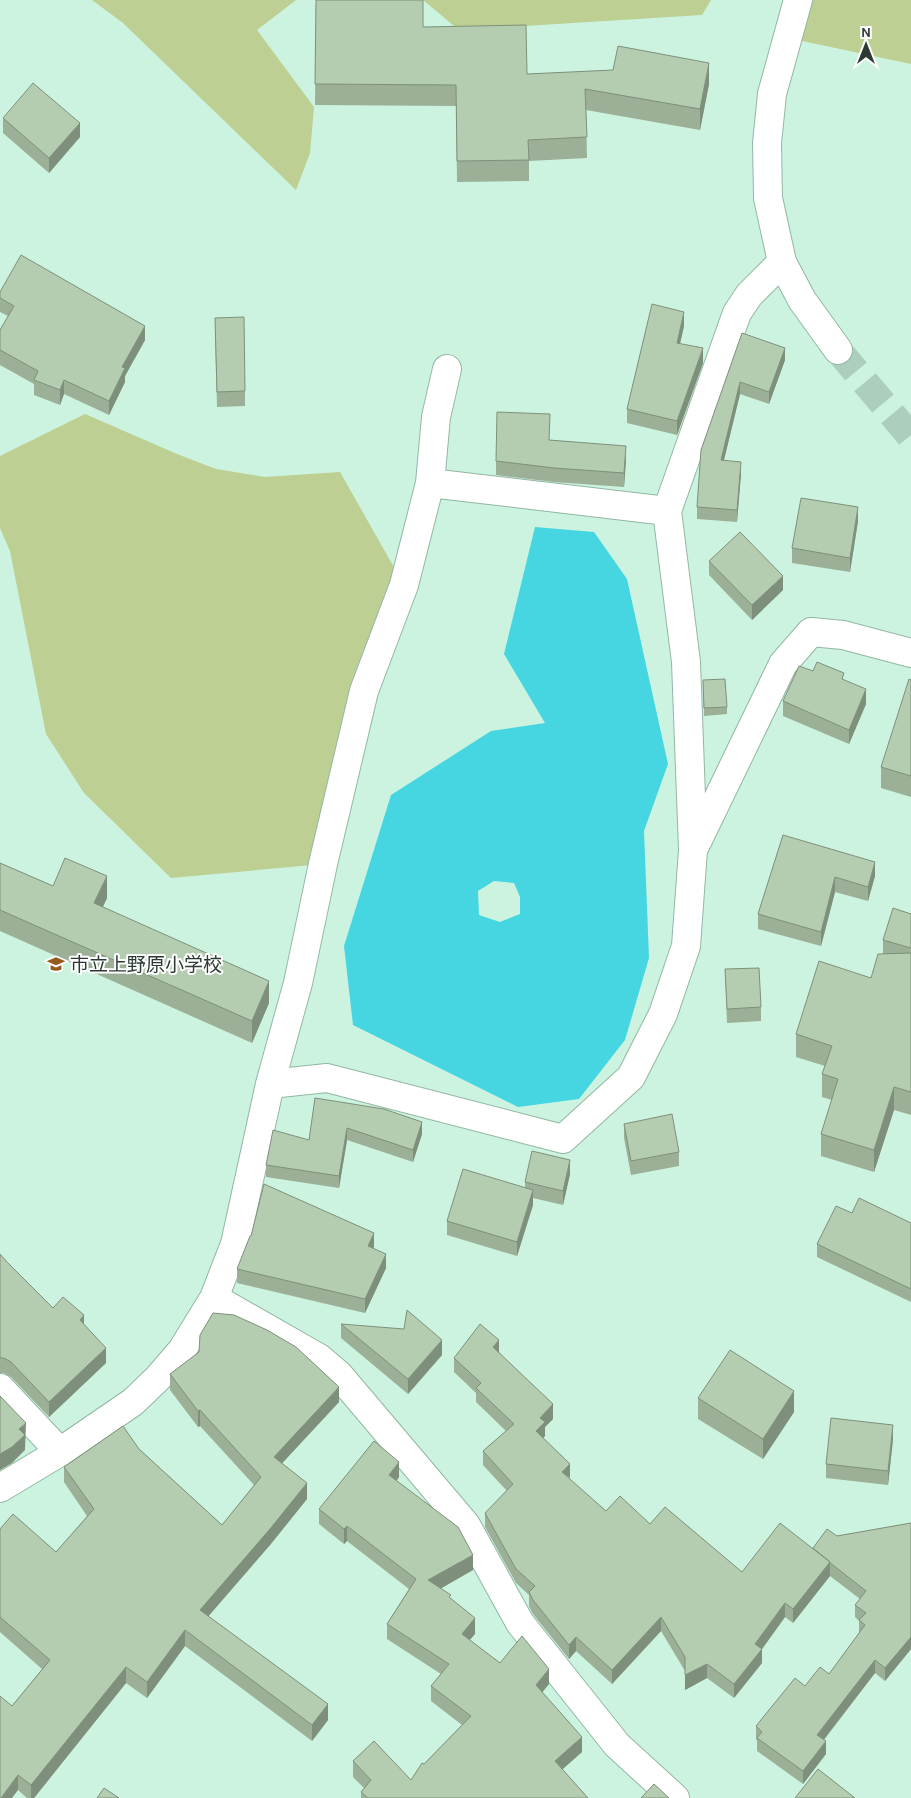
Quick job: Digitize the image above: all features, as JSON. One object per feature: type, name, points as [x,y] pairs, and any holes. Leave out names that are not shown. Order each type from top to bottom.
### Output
[{"type":"street","points":[[798,0],[772,94],[766,143],[768,198],[782,262],[802,300],[838,350]]},
{"type":"street","points":[[270,1084],[327,1078],[564,1139],[631,1077],[662,1014],[686,946],[693,850],[686,662],[667,511],[736,314],[749,295],[782,262]]},
{"type":"street","points":[[0,1488],[60,1452],[133,1402],[158,1378],[182,1350],[214,1298],[235,1244],[270,1084],[298,983],[364,691],[404,585],[430,483],[436,417],[447,369]]},
{"type":"street","points":[[430,483],[667,511]]},
{"type":"street","points":[[693,850],[783,664],[810,632],[843,635],[911,653]]},
{"type":"street","points":[[214,1298],[318,1358],[339,1375],[466,1525],[520,1623],[617,1745],[675,1798]]},
{"type":"street","points":[[0,1388],[60,1452]]},
{"type":"green space","points":[[92,0],[296,0],[257,30],[314,107],[310,153],[296,190],[123,23]]},
{"type":"green space","points":[[423,0],[711,0],[702,15],[459,30]]},
{"type":"green space","points":[[798,0],[911,0],[911,64],[788,38]]},
{"type":"green space","points":[[85,414],[216,469],[265,477],[340,472],[404,585],[323,864],[171,878],[84,793],[46,734],[10,551],[0,528],[0,456]]},
{"type":"water","points":[[535,527],[594,532],[627,579],[668,764],[644,831],[649,958],[625,1040],[579,1099],[518,1107],[353,1025],[344,946],[391,795],[491,731],[545,723],[504,654]],"holes":[[[494,881],[514,883],[520,897],[520,914],[500,922],[479,915],[478,891]]]},
{"type":"building","points":[[316,0],[423,0],[423,27],[526,25],[527,74],[613,70],[618,46],[709,63],[700,109],[585,89],[587,137],[528,140],[529,160],[457,161],[456,85],[315,84]]},
{"type":"building","points":[[33,83],[80,123],[49,158],[3,118]]},
{"type":"building","points":[[21,255],[145,326],[122,367],[125,368],[109,401],[64,380],[60,390],[34,380],[38,371],[0,350],[0,330],[14,306],[0,298],[0,292]]},
{"type":"building","points":[[652,304],[684,312],[677,343],[703,348],[677,421],[627,409]]},
{"type":"building","points":[[244,317],[245,391],[217,392],[215,318]]},
{"type":"building","points":[[742,333],[785,348],[769,392],[740,382],[721,460],[741,462],[737,510],[697,507],[701,450]]},
{"type":"building","points":[[497,412],[550,414],[549,440],[626,446],[624,473],[554,468],[496,461]]},
{"type":"building","points":[[801,498],[858,507],[850,558],[792,548]]},
{"type":"building","points":[[740,532],[783,576],[752,605],[709,561]]},
{"type":"building","points":[[817,662],[844,673],[842,679],[866,689],[849,730],[783,701],[799,666],[813,671]]},
{"type":"building","points":[[725,679],[727,707],[704,708],[703,680]]},
{"type":"building","points":[[909,679],[911,680],[911,776],[881,767]]},
{"type":"building","points":[[783,835],[875,862],[868,887],[835,877],[821,932],[758,914]]},
{"type":"building","points":[[65,858],[107,876],[94,903],[269,981],[252,1021],[0,910],[0,863],[53,886]]},
{"type":"building","points":[[893,908],[911,914],[911,948],[883,940]]},
{"type":"building","points":[[911,953],[911,1092],[894,1087],[874,1150],[821,1134],[838,1079],[822,1074],[832,1046],[796,1034],[819,961],[871,978],[878,954]]},
{"type":"building","points":[[759,968],[761,1007],[727,1009],[725,969]]},
{"type":"building","points":[[315,1098],[384,1109],[422,1122],[413,1150],[347,1128],[339,1176],[266,1165],[273,1130],[309,1140]]},
{"type":"building","points":[[672,1114],[679,1152],[631,1161],[624,1124]]},
{"type":"building","points":[[532,1151],[570,1160],[563,1191],[525,1182]]},
{"type":"building","points":[[463,1169],[533,1190],[517,1242],[447,1221]]},
{"type":"building","points":[[264,1184],[374,1233],[368,1246],[386,1254],[365,1299],[237,1269],[251,1236]]},
{"type":"building","points":[[859,1198],[911,1223],[911,1289],[817,1244],[836,1206],[852,1213]]},
{"type":"building","points":[[0,1254],[53,1308],[63,1297],[84,1315],[80,1320],[106,1348],[49,1402],[11,1362],[0,1358]]},
{"type":"building","points":[[407,1310],[442,1340],[408,1379],[341,1324],[404,1329]]},
{"type":"building","points":[[213,1313],[234,1315],[267,1330],[296,1347],[339,1387],[274,1457],[307,1483],[200,1610],[328,1704],[312,1725],[185,1630],[147,1682],[126,1667],[31,1785],[18,1775],[0,1798],[0,1696],[12,1706],[50,1660],[0,1617],[0,1529],[13,1514],[56,1552],[94,1509],[64,1467],[123,1426],[139,1449],[222,1525],[261,1477],[200,1410],[198,1411],[170,1374],[199,1352],[200,1335]]},
{"type":"building","points":[[480,1324],[499,1340],[493,1347],[553,1404],[540,1418],[545,1422],[536,1431],[570,1464],[562,1472],[606,1511],[620,1496],[650,1524],[665,1507],[742,1572],[780,1523],[830,1562],[793,1609],[785,1603],[755,1644],[762,1649],[734,1684],[707,1664],[685,1675],[685,1657],[661,1617],[612,1670],[576,1637],[569,1645],[533,1600],[529,1592],[535,1586],[516,1569],[485,1513],[513,1484],[483,1451],[514,1424],[476,1388],[481,1383],[454,1358]]},
{"type":"building","points":[[730,1350],[794,1391],[763,1439],[698,1398]]},
{"type":"building","points":[[0,1396],[26,1423],[19,1429],[25,1435],[12,1447],[0,1454]]},
{"type":"building","points":[[831,1418],[893,1425],[888,1471],[826,1464]]},
{"type":"building","points":[[374,1441],[399,1462],[389,1475],[458,1527],[473,1555],[428,1580],[451,1595],[449,1597],[475,1618],[462,1634],[500,1663],[522,1636],[549,1669],[536,1685],[582,1737],[555,1761],[588,1798],[368,1798],[361,1792],[371,1780],[353,1761],[374,1741],[411,1780],[422,1763],[424,1764],[471,1716],[431,1686],[449,1664],[387,1624],[416,1579],[347,1526],[344,1529],[319,1509]]},
{"type":"building","points":[[911,1523],[911,1637],[885,1668],[875,1660],[817,1735],[826,1741],[803,1771],[757,1738],[762,1732],[756,1726],[795,1678],[805,1686],[820,1667],[829,1674],[865,1625],[859,1620],[866,1613],[855,1605],[866,1591],[813,1548],[827,1529],[837,1536]]},
{"type":"building","points":[[818,1769],[855,1798],[795,1798]]},
{"type":"building","points":[[654,1784],[669,1798],[641,1798]]},
{"type":"building","points":[[104,1788],[119,1798],[97,1798]]},
{"type":"tunnel","points":[[838,350],[911,437]]},
{"type":"place","name":"市立上野原小学校","points":[[56,964]]}]
